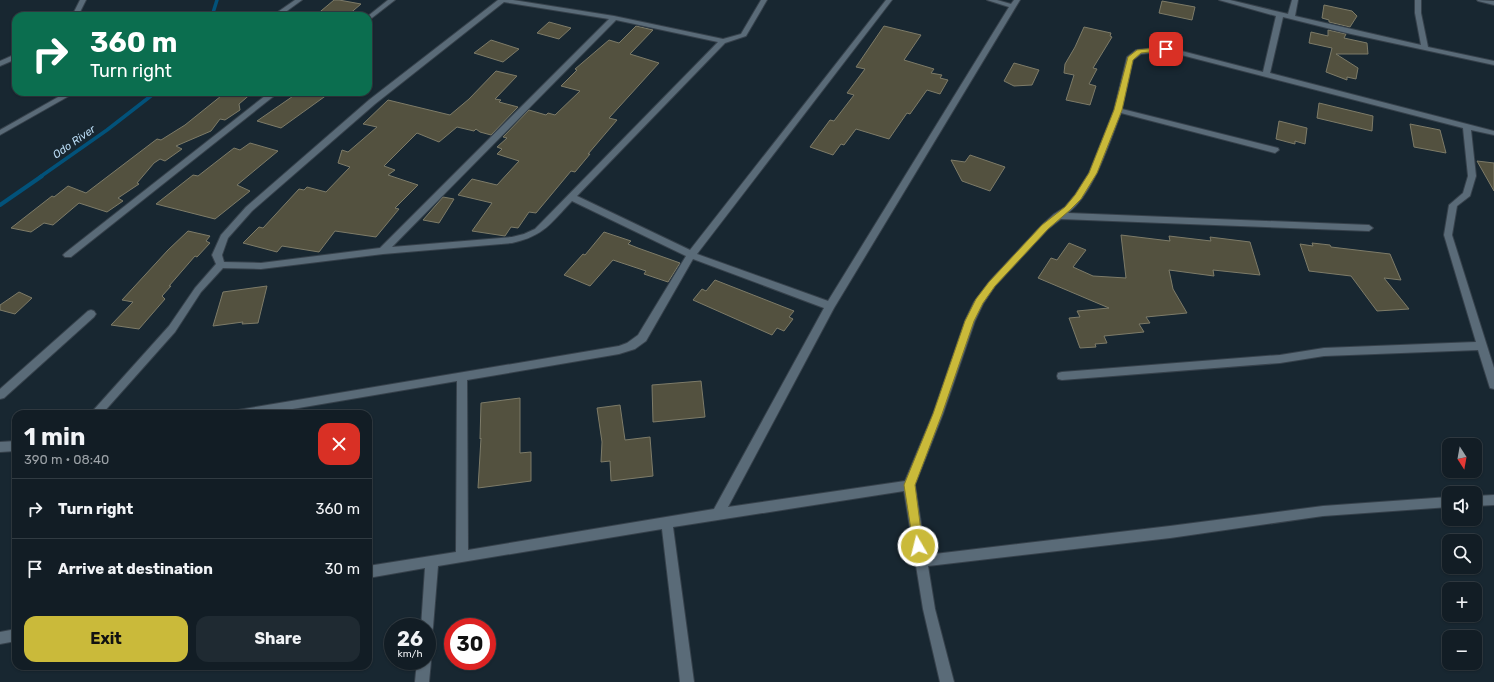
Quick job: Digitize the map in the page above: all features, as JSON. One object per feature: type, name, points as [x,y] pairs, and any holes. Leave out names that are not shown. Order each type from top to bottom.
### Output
[{"type":"street","points":[[77,12],[83,0]]},
{"type":"street","points":[[281,12],[299,0]]},
{"type":"street","points":[[372,16],[392,0]]},
{"type":"street","points":[[221,265],[217,255],[224,237],[249,209],[372,102],[502,0],[614,18],[723,41],[738,38],[744,34],[764,0]]},
{"type":"street","points":[[260,410],[619,350],[631,346],[642,338],[691,255],[889,0]]},
{"type":"street","points":[[718,514],[830,306],[1014,3],[990,0]]},
{"type":"street","points":[[1222,0],[1280,15],[1494,63]]},
{"type":"street","points":[[1291,17],[1294,0]]},
{"type":"street","points":[[1418,0],[1418,13],[1424,47]]},
{"type":"street","points":[[1480,0],[1494,3]]},
{"type":"street","points":[[1266,74],[1280,15]]},
{"type":"street","points":[[383,252],[614,18]]},
{"type":"street","points":[[99,410],[172,329],[198,290],[221,265],[261,266],[383,252],[512,240],[526,237],[538,231],[723,41]]},
{"type":"street","points":[[947,682],[929,609],[920,561],[909,485],[938,414],[970,321],[979,302],[992,284],[1056,216],[1068,209],[1078,197],[1093,173],[1118,110],[1130,59],[1139,52],[1166,49],[1494,133]]},
{"type":"street","points":[[0,64],[12,58]]},
{"type":"street","points":[[0,133],[65,96]]},
{"type":"street","points":[[68,255],[270,96]]},
{"type":"street","points":[[1118,110],[1275,150]]},
{"type":"street","points":[[1467,126],[1472,176],[1467,194],[1453,205],[1448,235],[1494,385]]},
{"type":"street","points":[[572,197],[691,255],[830,306]]},
{"type":"street","points":[[1056,216],[1369,228]]},
{"type":"street","points":[[0,395],[91,314]]},
{"type":"street","points":[[1062,376],[1280,359],[1324,352],[1481,346]]},
{"type":"street","points":[[462,376],[462,556]]},
{"type":"street","points":[[0,447],[12,446]]},
{"type":"street","points":[[372,571],[718,514],[909,485]]},
{"type":"street","points":[[1482,501],[1494,500]]},
{"type":"street","points":[[920,561],[1170,532],[1323,511],[1442,502]]},
{"type":"street","points":[[668,523],[688,682]]},
{"type":"street","points":[[428,618],[432,561]]},
{"type":"street","points":[[0,638],[12,636]]},
{"type":"street","points":[[422,682],[423,670]]},
{"type":"building","points":[[334,0],[361,4],[352,12],[320,12]]},
{"type":"building","points":[[1162,1],[1195,7],[1192,20],[1159,13]]},
{"type":"building","points":[[1324,5],[1352,11],[1357,16],[1350,27],[1329,22],[1329,20],[1322,18]]},
{"type":"building","points":[[549,22],[571,28],[559,39],[537,33]]},
{"type":"building","points":[[636,26],[653,30],[630,54],[659,63],[609,118],[617,120],[588,154],[590,154],[575,172],[571,171],[536,213],[529,212],[518,228],[511,227],[505,236],[472,231],[492,203],[458,195],[472,179],[497,185],[519,161],[497,154],[502,149],[497,147],[507,138],[503,137],[529,110],[546,115],[548,113],[555,115],[580,91],[561,86],[577,70],[575,69],[609,40],[619,43]]},
{"type":"building","points":[[884,26],[921,35],[904,60],[934,69],[931,73],[942,75],[940,78],[948,80],[940,94],[927,90],[910,114],[907,113],[889,139],[856,129],[844,145],[841,144],[833,155],[810,147],[830,120],[834,121],[854,95],[847,93],[865,69],[856,67]]},
{"type":"building","points":[[1084,27],[1111,33],[1110,36],[1112,37],[1093,68],[1097,69],[1089,84],[1096,86],[1090,105],[1066,100],[1074,75],[1064,73],[1065,64]]},
{"type":"building","points":[[1328,30],[1346,34],[1344,38],[1367,43],[1368,54],[1336,54],[1358,68],[1356,79],[1347,77],[1347,80],[1326,72],[1332,48],[1309,43],[1311,32],[1328,36]]},
{"type":"building","points":[[491,40],[519,49],[503,62],[474,53]]},
{"type":"building","points":[[1014,63],[1039,70],[1032,85],[1014,86],[1004,81]]},
{"type":"building","points":[[496,71],[517,76],[495,99],[501,100],[499,102],[518,107],[491,135],[480,132],[476,129],[474,131],[457,127],[439,142],[417,133],[384,166],[395,170],[388,175],[418,185],[395,208],[399,209],[376,237],[335,231],[319,252],[282,246],[277,252],[243,243],[259,227],[263,228],[299,189],[304,190],[307,187],[326,192],[350,167],[338,163],[342,150],[348,152],[377,127],[363,124],[388,100],[450,115],[469,99]]},
{"type":"building","points":[[221,96],[248,96],[239,104],[240,110],[225,120],[220,119],[211,131],[176,146],[182,149],[165,161],[160,159],[154,163],[137,183],[139,184],[118,198],[123,201],[107,212],[79,203],[53,225],[44,223],[31,232],[11,228],[52,196],[54,197],[68,186],[86,193],[157,139],[161,140],[185,125]]},
{"type":"building","points":[[293,96],[325,96],[281,128],[257,121]]},
{"type":"building","points":[[1319,103],[1373,116],[1372,131],[1317,118]]},
{"type":"building","points":[[1279,121],[1307,128],[1305,144],[1295,141],[1295,144],[1276,139]]},
{"type":"building","points":[[1410,124],[1440,130],[1446,153],[1414,147]]},
{"type":"building","points":[[250,143],[278,151],[237,185],[250,191],[215,219],[156,204],[193,175],[198,176],[234,148],[240,150]]},
{"type":"building","points":[[970,155],[1005,167],[990,191],[962,181],[951,160],[965,162]]},
{"type":"building","points":[[1477,161],[1494,163],[1494,191]]},
{"type":"building","points":[[443,197],[454,199],[439,223],[423,220]]},
{"type":"building","points":[[188,231],[210,236],[206,241],[210,243],[197,257],[195,256],[169,286],[171,286],[162,296],[165,299],[139,329],[111,325],[133,302],[122,300],[168,250]]},
{"type":"building","points":[[604,232],[631,241],[628,244],[680,263],[668,282],[644,274],[646,271],[613,260],[590,286],[564,275],[583,254],[585,255]]},
{"type":"building","points":[[1121,235],[1170,241],[1169,236],[1211,241],[1210,237],[1250,242],[1260,275],[1213,270],[1214,276],[1169,270],[1173,289],[1187,313],[1146,317],[1150,323],[1139,324],[1144,332],[1104,336],[1107,343],[1095,344],[1096,347],[1080,348],[1069,318],[1080,317],[1077,311],[1109,308],[1038,278],[1051,258],[1057,260],[1069,243],[1086,250],[1073,267],[1093,276],[1126,278]]},
{"type":"building","points":[[1312,243],[1330,245],[1331,247],[1390,254],[1401,280],[1384,278],[1409,309],[1377,311],[1351,276],[1309,271],[1300,244],[1313,246]]},
{"type":"building","points":[[715,280],[794,311],[789,317],[793,319],[784,331],[777,328],[772,335],[693,300],[702,289],[706,291]]},
{"type":"building","points":[[267,286],[258,323],[242,324],[243,322],[213,326],[223,292]]},
{"type":"building","points":[[19,292],[32,298],[15,314],[0,310],[0,305]]},
{"type":"building","points":[[701,381],[705,417],[653,422],[652,385]]},
{"type":"building","points":[[520,398],[520,453],[531,452],[531,481],[478,488],[481,438],[480,439],[481,403]]},
{"type":"building","points":[[620,405],[625,440],[650,437],[653,476],[611,481],[610,461],[601,462],[602,442],[597,408]]},
{"type":"waterway","name":"Odo River","points":[[213,12],[217,0]]},
{"type":"waterway","name":"Odo River","points":[[40,177],[107,130],[151,96]]},
{"type":"waterway","name":"Odo River","points":[[0,205],[42,176]]},
{"type":"route","points":[[918,546],[909,485],[938,414],[970,321],[979,302],[992,284],[1034,241],[1045,227],[1056,216],[1068,209],[1078,197],[1093,173],[1118,110],[1130,59],[1139,52],[1154,49],[1166,49]]}]
